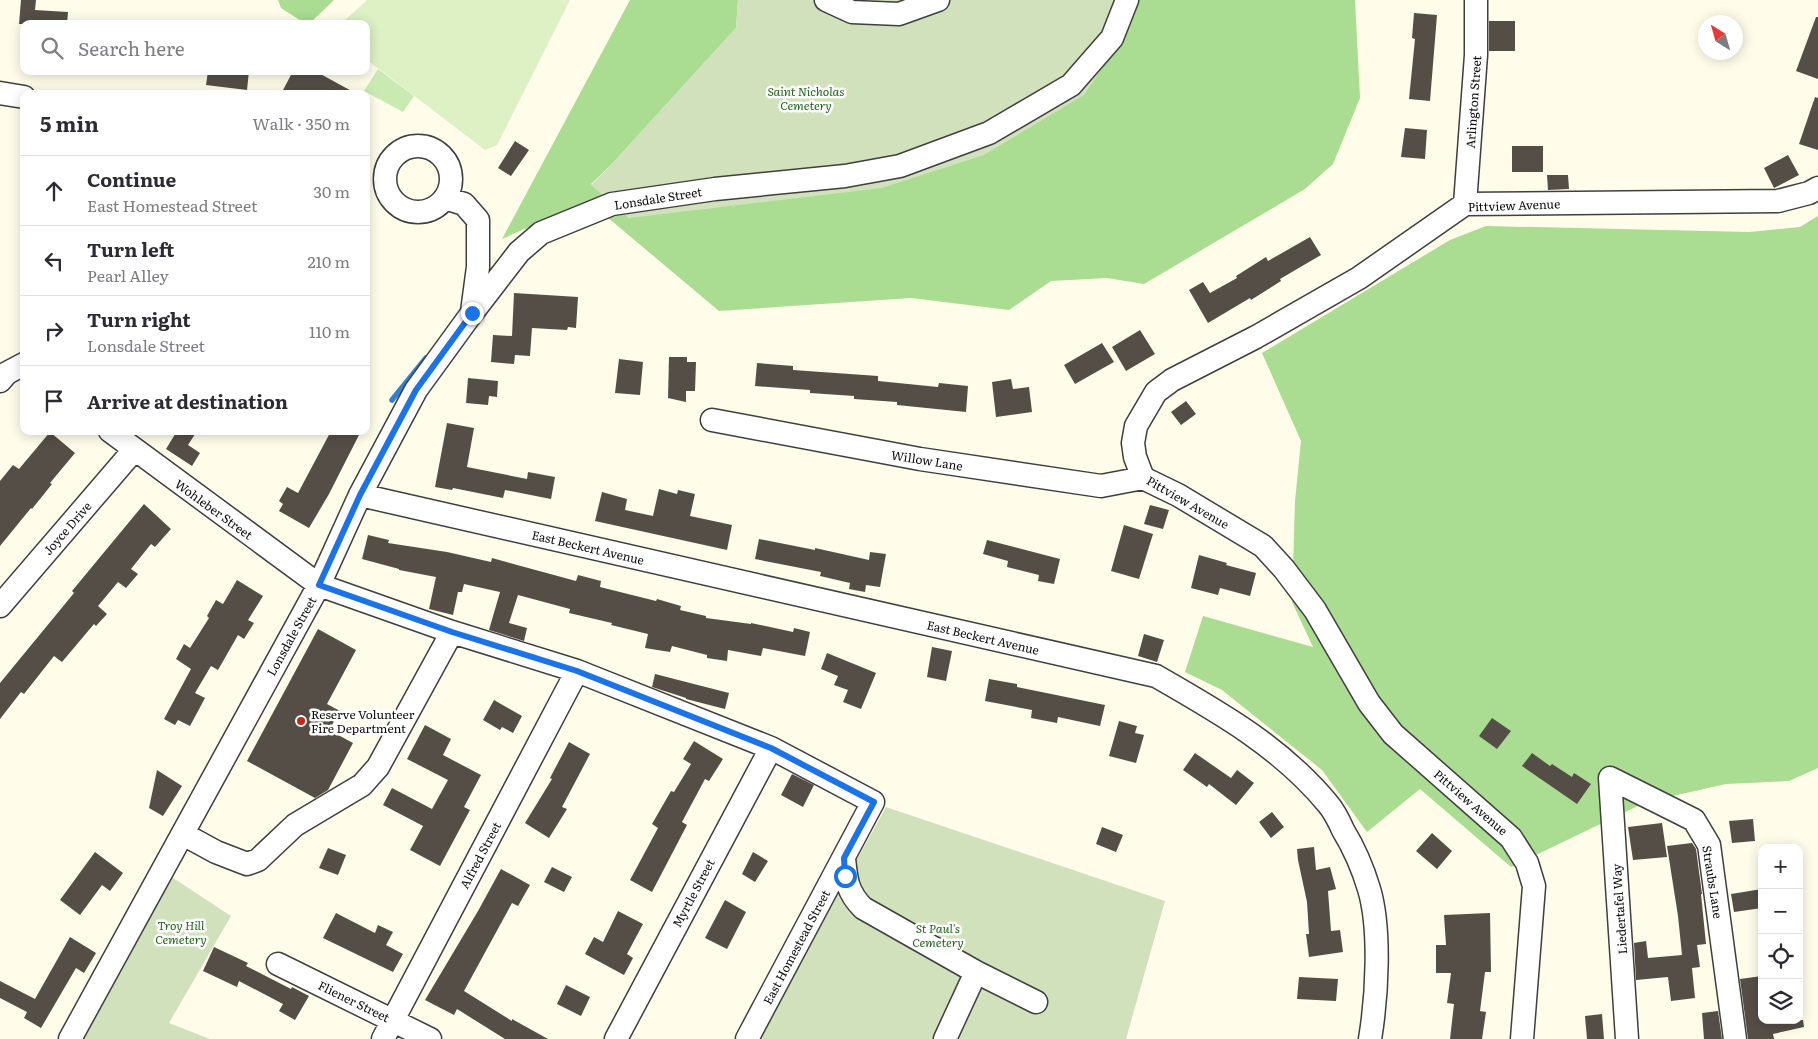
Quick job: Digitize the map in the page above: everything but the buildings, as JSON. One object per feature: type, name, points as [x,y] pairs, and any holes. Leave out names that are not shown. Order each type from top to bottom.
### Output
[{"type":"street","points":[[826,0],[852,12],[890,14],[908,11],[938,0]]},
{"type":"street","name":"Lonsdale Street","points":[[70,1039],[319,585],[360,495],[416,390],[519,252],[540,233],[612,204],[715,189],[845,176],[900,166],[989,133],[1071,85],[1112,38],[1128,0]]},
{"type":"street","name":"Arlington Street","points":[[1465,204],[1476,55],[1476,0]]},
{"type":"street","points":[[0,93],[20,96]]},
{"type":"street","name":"Pittview Avenue","points":[[1522,1039],[1534,886],[1527,863],[1511,838],[1393,734],[1369,703],[1315,610],[1263,546],[1178,495],[1143,478],[1135,457],[1133,443],[1136,426],[1156,392],[1172,380],[1256,337],[1359,278],[1465,204],[1778,201],[1810,194],[1818,188]]},
{"type":"street","points":[[445,198],[464,204],[478,220],[478,267],[472,313]]},
{"type":"street","points":[[0,381],[7,373],[20,366]]},
{"type":"street","name":"Willow Lane","points":[[712,420],[920,459],[1101,486],[1143,478]]},
{"type":"street","name":"Wohleber Street","points":[[115,435],[319,585],[452,632],[577,671],[771,748],[874,802]]},
{"type":"street","name":"Joyce Drive","points":[[0,606],[134,450]]},
{"type":"street","name":"East Beckert Avenue","points":[[360,495],[1156,676],[1227,717],[1260,740],[1302,776],[1330,805],[1351,843],[1369,889],[1376,933],[1374,1013],[1370,1039]]},
{"type":"street","points":[[183,834],[216,852],[247,864],[258,860],[295,825],[362,785],[383,759],[452,632]]},
{"type":"street","name":"Alfred Street","points":[[388,1029],[577,671]]},
{"type":"street","name":"Myrtle Street","points":[[616,1039],[771,748]]},
{"type":"street","name":"Liedertafel Way","points":[[1610,778],[1627,1039]]},
{"type":"street","name":"Straubs Lane","points":[[1610,778],[1694,820],[1709,844],[1735,1039]]},
{"type":"street","name":"East Homestead Street","points":[[747,1039],[874,802]]},
{"type":"street","points":[[844,858],[845,876],[849,888],[854,898],[863,908],[976,972],[1036,1002]]},
{"type":"street","name":"Fliener Street","points":[[278,964],[388,1029],[430,1039]]},
{"type":"street","points":[[945,1039],[976,972]]},
{"type":"green space","points":[[278,0],[334,0],[313,20],[300,20],[281,8]]},
{"type":"green space","points":[[367,0],[570,0],[497,145],[485,150],[370,62],[370,20],[345,20]]},
{"type":"green space","points":[[630,0],[738,0],[736,28],[611,165],[591,184],[629,218],[1136,0],[1355,0],[1360,98],[1333,164],[1305,189],[1144,284],[1107,278],[1051,281],[1009,310],[911,298],[719,311],[588,201],[502,239]]},
{"type":"green space","name":"Saint Nicholas Cemetery","points":[[738,0],[1136,0],[1130,27],[1084,95],[984,155],[882,188],[629,218],[591,185],[736,28]]},
{"type":"green space","points":[[378,69],[414,96],[403,112],[370,94],[370,90],[365,90]]},
{"type":"green space","points":[[1818,216],[1818,768],[1789,781],[1726,784],[1646,802],[1511,867],[1420,789],[1367,832],[1322,770],[1222,690],[1185,672],[1203,616],[1313,647],[1292,602],[1295,501],[1301,441],[1262,353],[1450,240],[1486,226],[1749,232],[1800,227]]},
{"type":"green space","name":"St Paul's Cemetery","points":[[886,807],[1165,901],[1126,1039],[758,1039]]},
{"type":"green space","name":"Troy Hill Cemetery","points":[[170,876],[231,916],[169,1023],[210,1039],[83,1039]]},
{"type":"waterway","points":[[392,400],[426,358]]},
{"type":"place","name":"Reserve Volunteer Fire Department","points":[[301,721]]},
{"type":"route","points":[[472,313],[416,390],[360,495],[319,585],[452,632],[577,671],[771,748],[874,802],[844,858],[845,876]]}]
